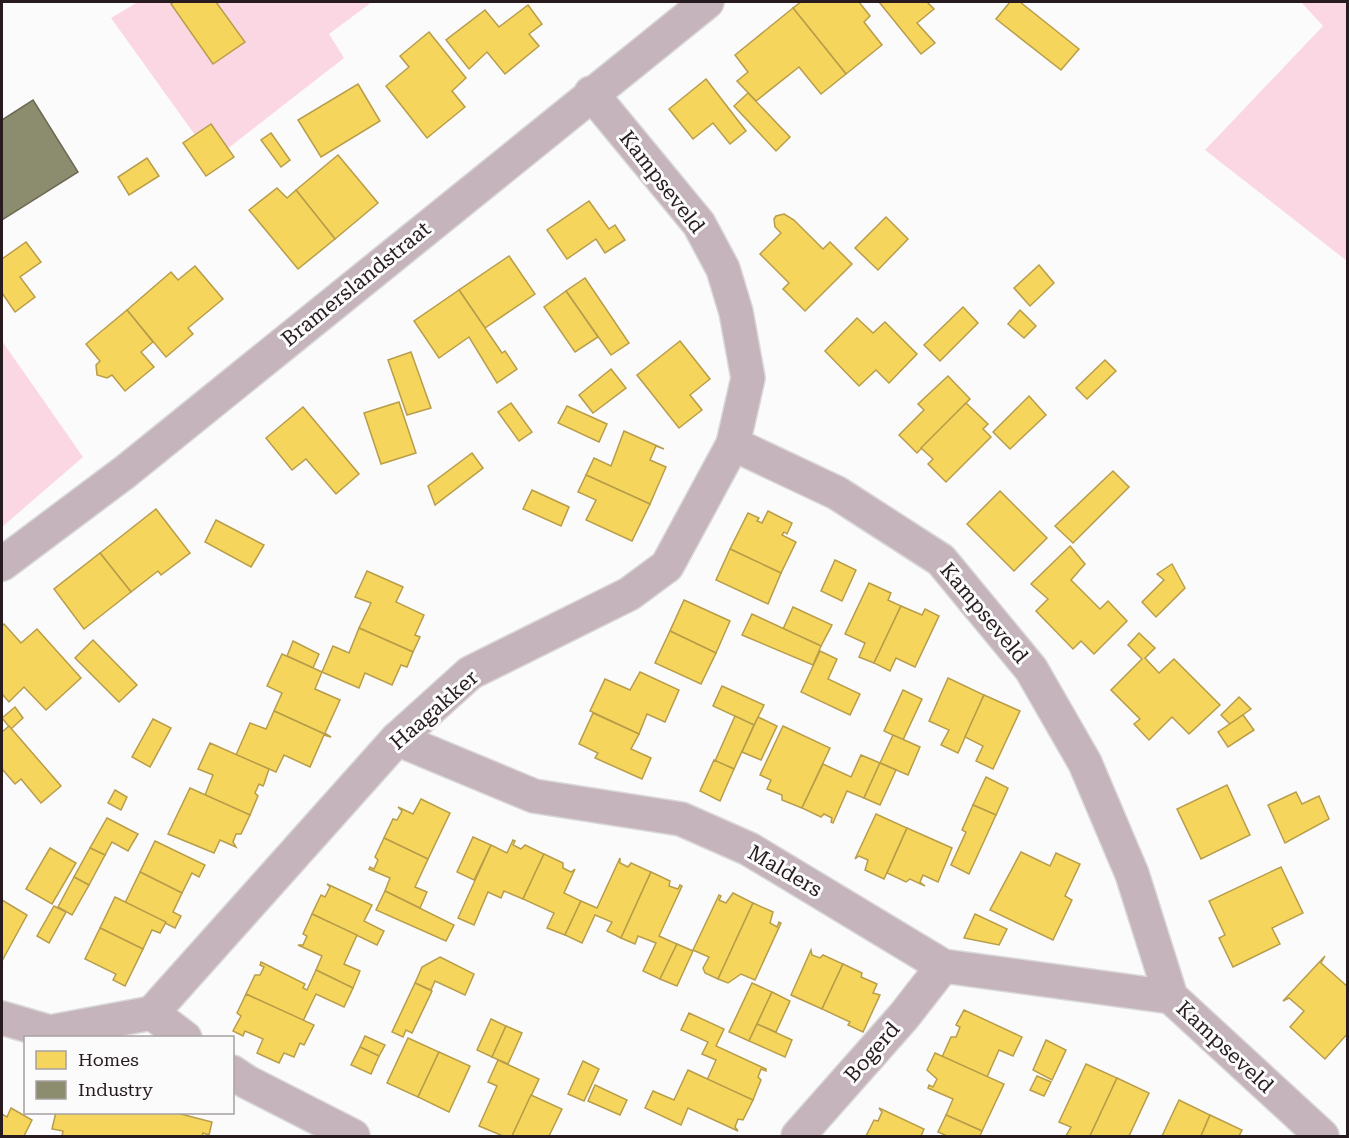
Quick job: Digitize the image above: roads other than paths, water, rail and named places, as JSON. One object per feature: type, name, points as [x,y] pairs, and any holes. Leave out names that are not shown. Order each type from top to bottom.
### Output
[{"type":"street","name":"Bramerslandstraat","points":[[2,564],[125,472],[591,93],[707,2]]},
{"type":"street","name":"Kampseveld","points":[[591,93],[699,224],[723,269],[736,312],[748,378],[733,444],[837,494],[941,560],[1031,669],[1085,763],[1132,874],[1171,997],[1322,1137]]},
{"type":"street","name":"Haagakker","points":[[152,1013],[397,739],[470,673],[629,594],[667,566],[733,444]]},
{"type":"street","name":"Malders","points":[[397,739],[534,796],[681,819],[748,849],[943,966],[1171,997]]},
{"type":"street","name":"Bogerd","points":[[798,1137],[904,1016],[943,966]]},
{"type":"street","points":[[2,1018],[50,1032],[152,1013],[182,1036]]},
{"type":"street","points":[[234,1073],[353,1137]]}]
